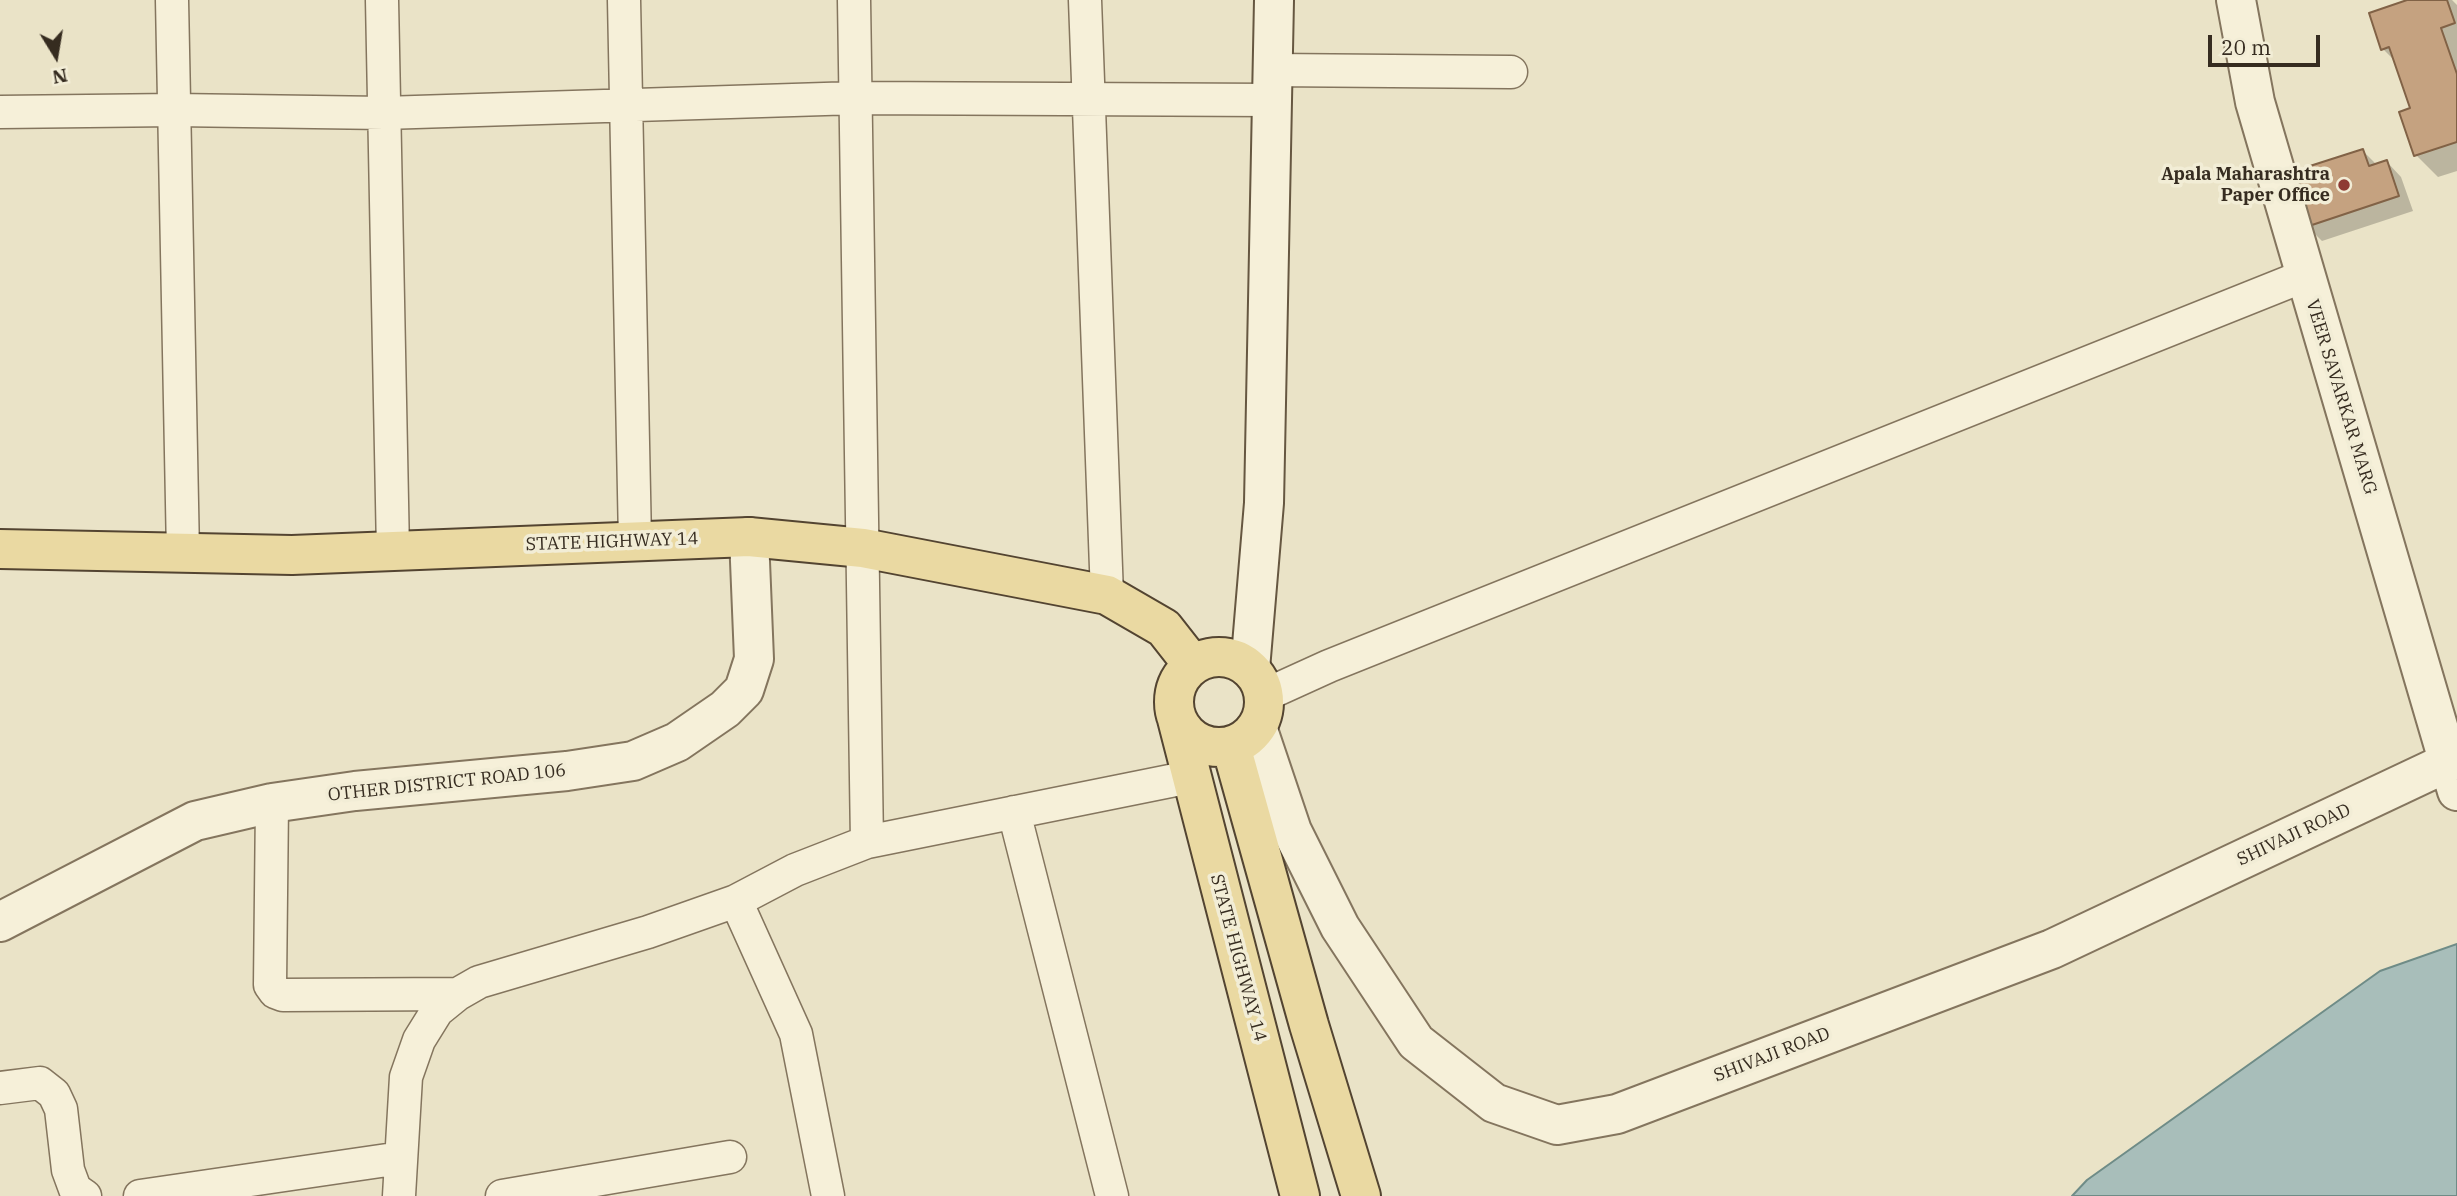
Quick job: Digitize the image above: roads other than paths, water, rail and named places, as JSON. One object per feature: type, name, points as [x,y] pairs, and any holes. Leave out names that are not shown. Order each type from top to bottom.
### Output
[{"type":"main road","name":"STATE HIGHWAY 14","points":[[0,549],[292,555],[749,537],[863,548],[1107,595],[1164,628],[1193,666]]},
{"type":"main road","points":[[1250,709],[1199,742],[1177,719],[1176,690],[1181,677],[1193,666],[1207,658],[1222,657],[1250,709],[1309,1025],[1361,1196]]},
{"type":"main road","name":"STATE HIGHWAY 14","points":[[1177,719],[1300,1196]]},
{"type":"street","points":[[172,0],[183,553]]},
{"type":"street","points":[[382,0],[393,551]]},
{"type":"street","points":[[624,0],[635,541]]},
{"type":"street","points":[[854,0],[867,842]]},
{"type":"street","points":[[1085,0],[1107,595]]},
{"type":"street","points":[[1250,709],[1264,503],[1273,0]]},
{"type":"street","name":"VEER SAVARKAR MARG","points":[[2236,0],[2255,102],[2304,276],[2454,771]]},
{"type":"street","points":[[0,112],[175,110],[384,113],[626,108],[856,98],[1089,97],[1511,72]]},
{"type":"street","points":[[1250,709],[1329,666],[2304,276]]},
{"type":"street","name":"OTHER DISTRICT ROAD 106","points":[[0,922],[195,821],[272,803],[633,761],[677,742],[726,709],[744,690],[754,659],[749,537]]},
{"type":"street","name":"SHIVAJI ROAD","points":[[1250,709],[1298,843],[1340,927],[1416,1042],[1494,1102],[1558,1125],[1617,1115],[2052,949],[2454,771]]},
{"type":"street","points":[[400,1196],[406,1077],[419,1040],[437,1011],[457,994],[479,982],[648,932],[736,901],[795,870],[867,842],[1190,777]]},
{"type":"street","points":[[272,803],[270,985],[275,992],[283,995],[457,994]]},
{"type":"street","points":[[1014,812],[1112,1196]]},
{"type":"street","points":[[736,901],[796,1034],[828,1196]]},
{"type":"street","points":[[0,1087],[40,1083],[54,1094],[61,1109],[68,1170],[75,1189],[85,1196]]},
{"type":"street","points":[[502,1196],[730,1157]]},
{"type":"street","points":[[140,1196],[401,1158]]},
{"type":"water","points":[[2457,944],[2457,1196],[2072,1196],[2087,1180],[2380,971]]},
{"type":"place","name":"Apala Maharashtra Paper Office","points":[[2344,185]]}]
